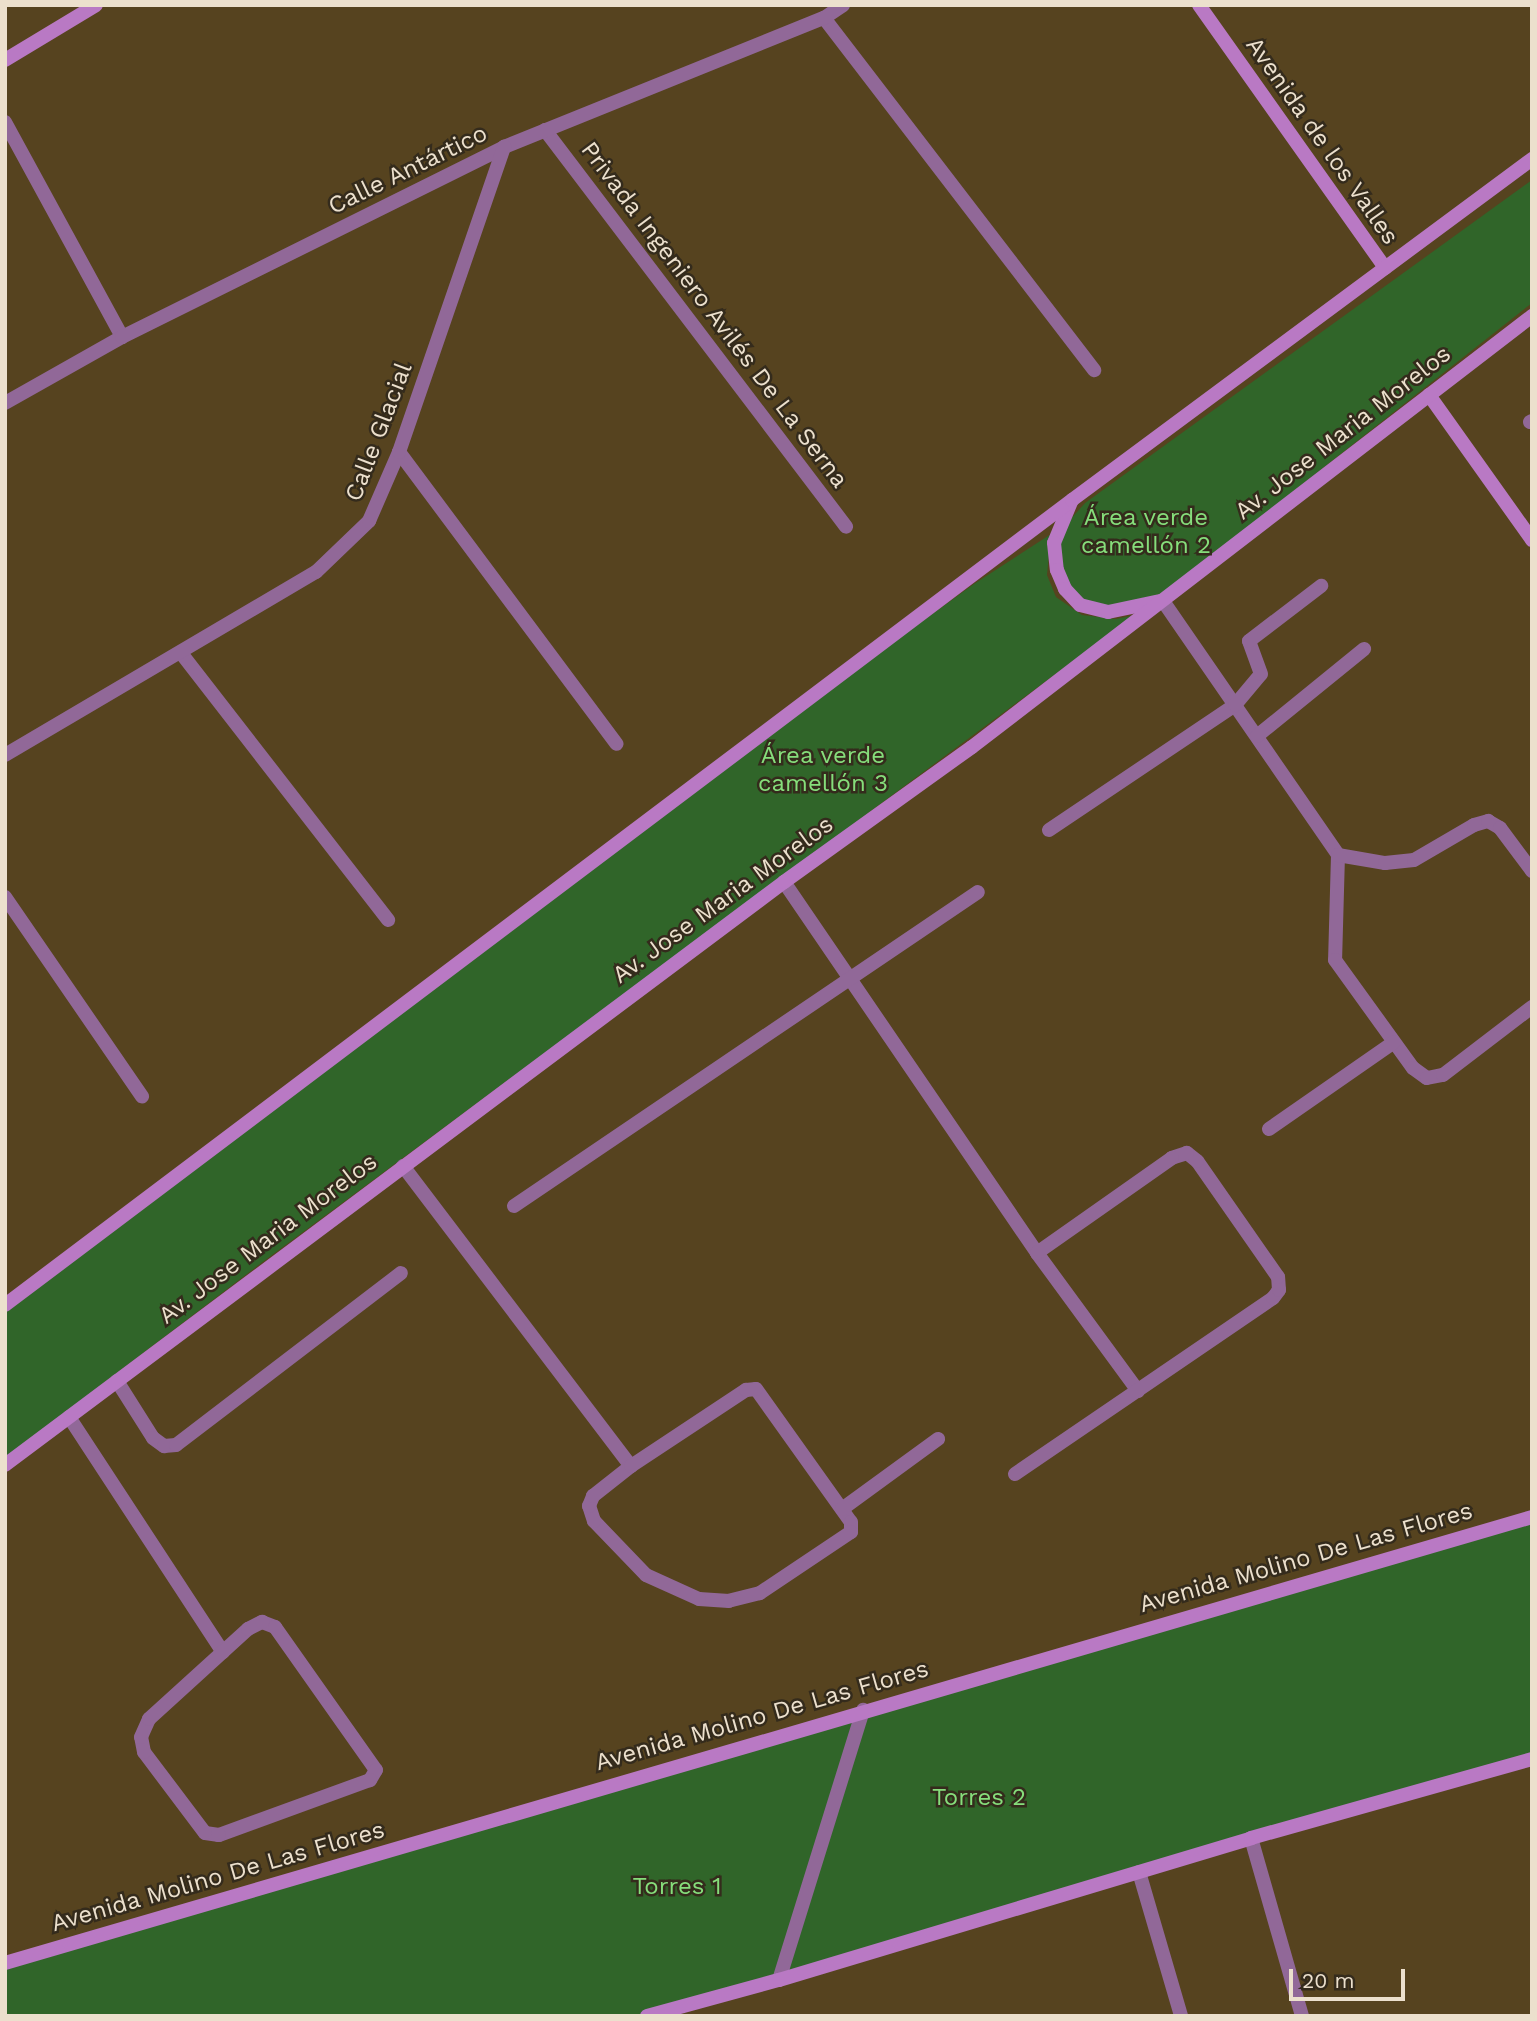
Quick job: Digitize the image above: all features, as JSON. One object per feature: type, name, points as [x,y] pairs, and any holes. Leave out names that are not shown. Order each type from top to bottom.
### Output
[{"type":"main road","points":[[5,60],[96,5]]},
{"type":"main road","name":"Avenida de los Valles","points":[[1199,5],[1385,268]]},
{"type":"main road","points":[[5,1305],[1072,500],[1532,159]]},
{"type":"main road","name":"Av. Jose Maria Morelos","points":[[5,1465],[784,882],[972,747],[1532,316]]},
{"type":"main road","points":[[1429,395],[1532,540]]},
{"type":"main road","points":[[1072,500],[1054,543],[1057,570],[1065,589],[1080,605],[1108,611],[1163,601]]},
{"type":"main road","name":"Avenida Molino De Las Flores","points":[[5,1963],[863,1710],[1532,1517]]},
{"type":"main road","points":[[647,2016],[779,1980],[1251,1838],[1532,1759]]},
{"type":"street","name":"Calle Antártico","points":[[5,403],[122,337],[504,147],[824,18],[843,5]]},
{"type":"street","points":[[824,18],[1094,370]]},
{"type":"street","points":[[5,122],[122,337]]},
{"type":"street","name":"Privada Ingeniero Avilés De La Serna","points":[[545,130],[846,527]]},
{"type":"street","name":"Calle Glacial","points":[[5,755],[316,572],[369,522],[399,452],[504,147]]},
{"type":"street","points":[[399,452],[617,744]]},
{"type":"street","points":[[1049,830],[1235,705],[1261,674],[1249,641],[1321,586]]},
{"type":"street","points":[[1163,601],[1338,855],[1335,960],[1413,1068],[1427,1078],[1443,1075],[1532,1007]]},
{"type":"street","points":[[1257,736],[1364,649]]},
{"type":"street","points":[[181,653],[388,920]]},
{"type":"street","points":[[1338,855],[1385,863],[1414,860],[1474,825],[1488,821],[1500,828],[1532,871]]},
{"type":"street","points":[[784,882],[1037,1253],[1138,1391]]},
{"type":"street","points":[[514,1206],[978,892]]},
{"type":"street","points":[[5,897],[142,1096]]},
{"type":"street","points":[[1269,1129],[1394,1042]]},
{"type":"street","points":[[1015,1474],[1273,1298],[1279,1290],[1278,1277],[1197,1161],[1186,1153],[1172,1158],[1037,1253]]},
{"type":"street","points":[[403,1166],[631,1466]]},
{"type":"street","points":[[117,1381],[153,1438],[164,1446],[177,1445],[401,1273]]},
{"type":"street","points":[[756,1389],[851,1522],[851,1532],[760,1593],[729,1601],[699,1599],[646,1575],[594,1521],[589,1506],[593,1496],[631,1466],[746,1390],[756,1389]]},
{"type":"street","points":[[69,1417],[223,1653]]},
{"type":"street","points":[[842,1509],[938,1439]]},
{"type":"street","points":[[262,1622],[275,1627],[370,1758],[376,1770],[370,1780],[219,1835],[205,1833],[144,1752],[141,1737],[149,1719],[223,1653],[248,1629],[262,1622]]},
{"type":"street","points":[[779,1980],[863,1710]]},
{"type":"street","points":[[1251,1838],[1302,2016]]},
{"type":"street","points":[[1139,1872],[1181,2016]]},
{"type":"green space","name":"Área verde camellón 2","points":[[1532,180],[1532,303],[1176,584],[1150,600],[1112,610],[1080,605],[1062,583],[1059,532],[1085,503]]},
{"type":"green space","name":"Área verde camellón 3","points":[[1051,534],[1047,575],[1056,597],[1082,615],[1116,619],[1135,615],[264,1261],[5,1458],[5,1313],[781,723],[974,584]]},
{"type":"green space","name":"Torres 2","points":[[1532,1521],[1532,1754],[785,1973],[867,1714]]},
{"type":"green space","name":"Torres 1","points":[[859,1713],[778,1979],[641,2016],[5,2016],[5,1965]]}]
